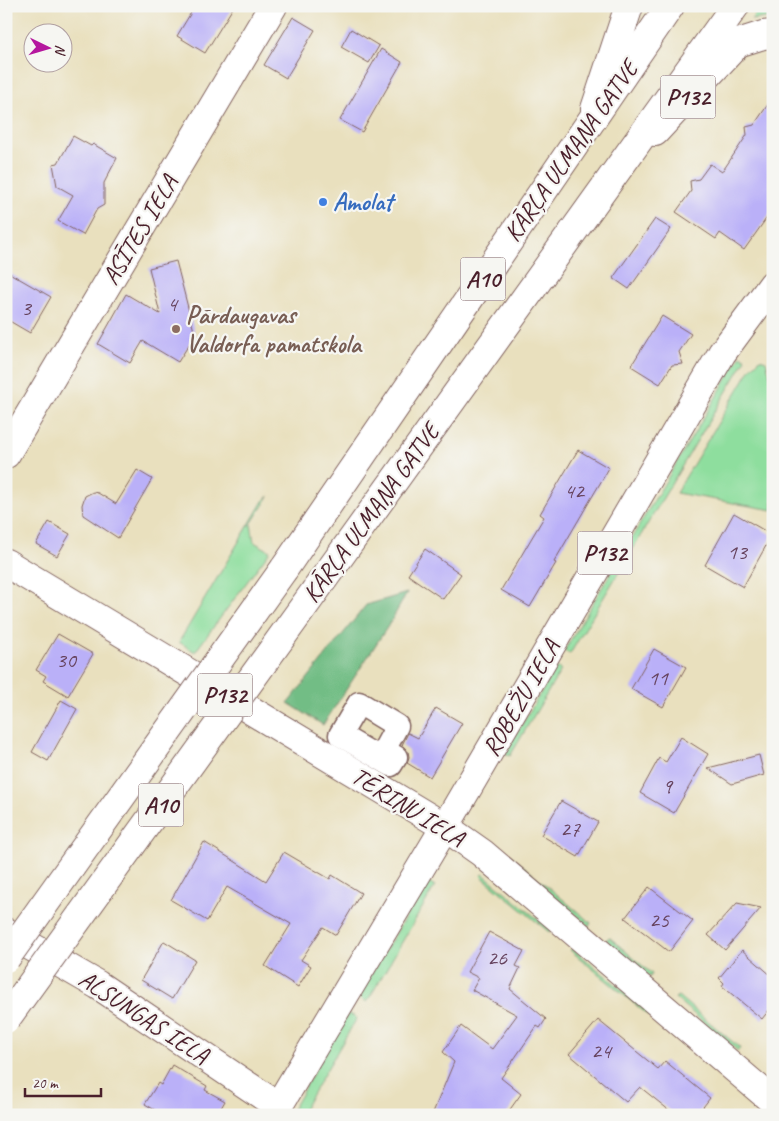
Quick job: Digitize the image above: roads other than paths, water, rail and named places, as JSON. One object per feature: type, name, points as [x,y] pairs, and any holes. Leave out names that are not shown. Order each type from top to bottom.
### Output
[{"type":"main road","name":"ASĪTES IELA","points":[[6,454],[273,6]]},
{"type":"main road","points":[[590,123],[629,6]]},
{"type":"main road","name":"KĀRĻA ULMAŅA GATVE","points":[[6,958],[284,568],[670,6]]},
{"type":"main road","name":"KĀRĻA ULMAŅA GATVE","points":[[6,1019],[735,6]]},
{"type":"main road","name":"P132","points":[[613,177],[738,43],[763,35],[773,34]]},
{"type":"main road","name":"ROBEŽU IELA","points":[[276,1110],[445,827],[722,353],[773,284]]},
{"type":"main road","name":"TĒRIŅU IELA","points":[[6,563],[445,827],[482,853],[773,1101]]},
{"type":"main road","name":"ALSUNGAS IELA","points":[[6,932],[98,985],[276,1110]]},
{"type":"place","name":"Amolat","points":[[323,202]]},
{"type":"place","name":"Pārdaugavas Valdorfa pamatskola","points":[[176,329]]}]
